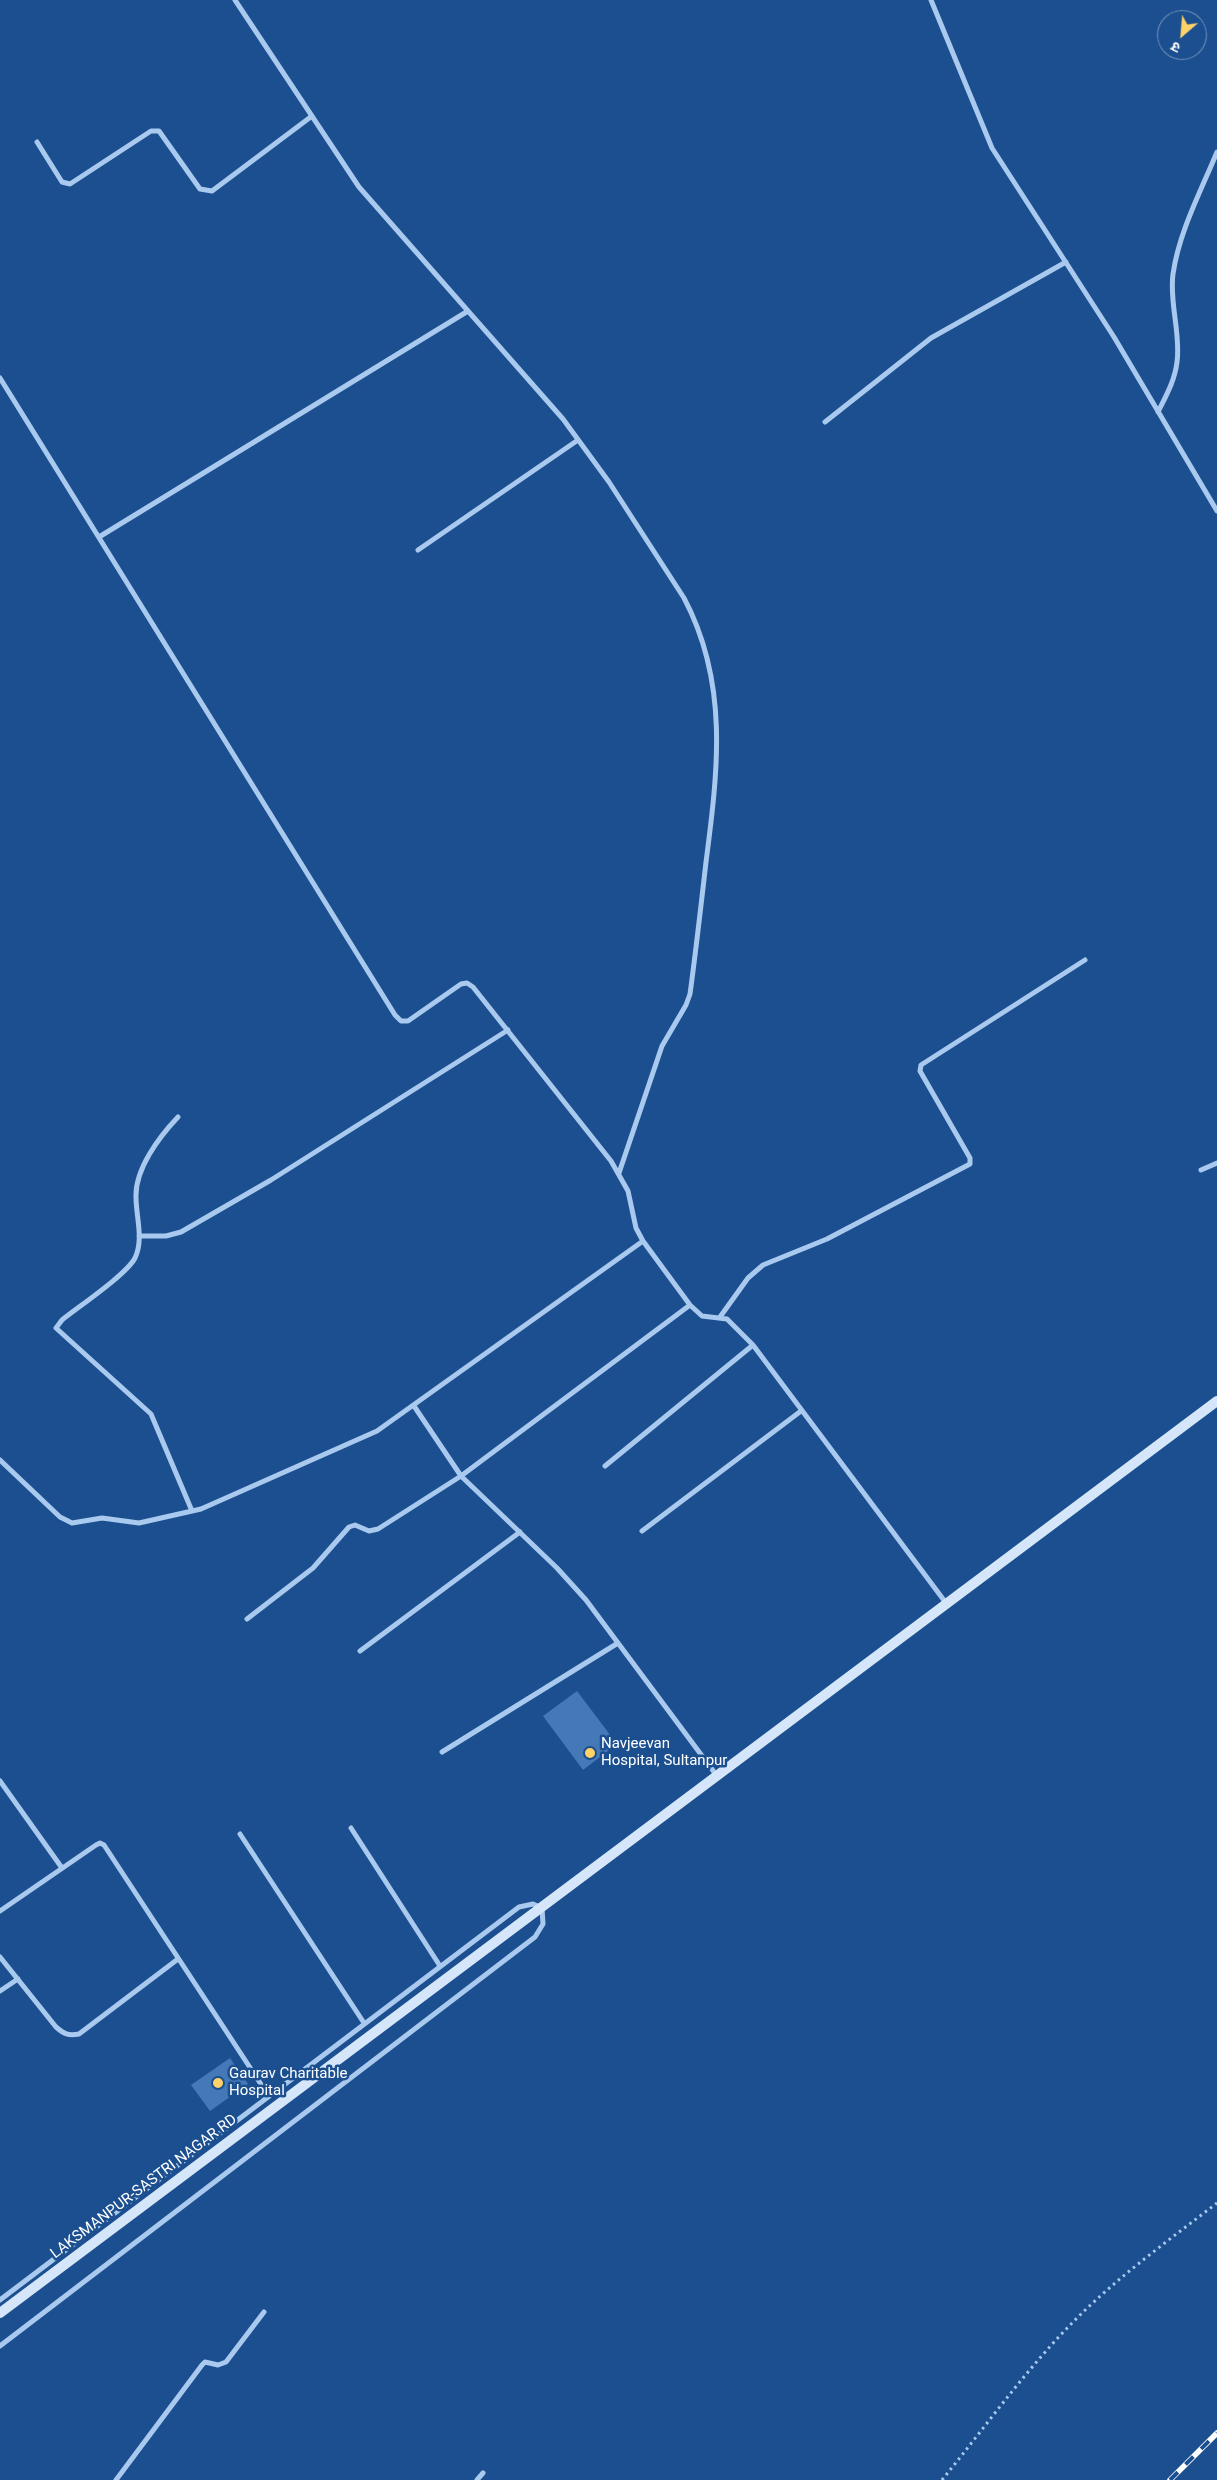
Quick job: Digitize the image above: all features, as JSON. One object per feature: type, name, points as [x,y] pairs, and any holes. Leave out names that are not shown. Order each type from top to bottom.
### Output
[{"type":"street","points":[[234,0],[359,187],[563,419],[609,482],[684,598],[697,622],[706,650],[712,680],[718,747],[716,785],[690,994],[686,1005],[662,1046],[619,1173]]},
{"type":"street","points":[[931,0],[992,148],[1066,262],[1217,511]]},
{"type":"street","points":[[37,142],[62,182],[70,184],[151,131],[159,131],[200,189],[212,191],[312,116]]},
{"type":"street","points":[[1158,412],[1174,379],[1177,362],[1178,345],[1172,297],[1173,276],[1178,249],[1217,152]]},
{"type":"street","points":[[825,422],[931,338],[1066,262]]},
{"type":"street","points":[[99,538],[468,312]]},
{"type":"street","points":[[0,378],[395,1014],[402,1021],[408,1021],[461,984],[468,983],[473,987],[619,1173],[628,1191],[636,1228],[643,1241],[690,1305],[702,1316],[720,1317],[734,1324],[753,1345],[946,1603]]},
{"type":"street","points":[[418,550],[578,440]]},
{"type":"street","points":[[720,1317],[748,1278],[763,1265],[828,1239],[970,1164],[970,1158],[920,1071],[921,1065],[1085,960]]},
{"type":"street","points":[[139,1236],[166,1236],[181,1232],[271,1180],[508,1030]]},
{"type":"street","points":[[178,1117],[160,1139],[140,1176],[135,1196],[140,1242],[134,1260],[62,1320],[56,1328],[152,1414],[192,1511]]},
{"type":"street","points":[[1201,1170],[1217,1162]]},
{"type":"street","points":[[0,1460],[60,1517],[72,1523],[102,1518],[139,1523],[192,1511],[362,1439],[414,1406],[643,1241]]},
{"type":"street","points":[[247,1620],[313,1568],[349,1527],[359,1526],[369,1531],[378,1529],[461,1476],[690,1305]]},
{"type":"street","points":[[605,1466],[753,1345]]},
{"type":"street","name":"LAKSMANPUR-SASTRI NAGAR RD","points":[[0,2313],[717,1777],[1217,1400]]},
{"type":"street","points":[[414,1406],[461,1476],[520,1532],[586,1600],[717,1777]]},
{"type":"street","points":[[642,1531],[801,1410]]},
{"type":"street","points":[[360,1652],[520,1532]]},
{"type":"street","points":[[442,1752],[618,1643]]},
{"type":"street","points":[[0,1781],[62,1868]]},
{"type":"street","points":[[351,1828],[440,1966]]},
{"type":"street","points":[[240,1834],[364,2023]]},
{"type":"street","points":[[0,1911],[96,1845],[100,1843],[104,1845],[268,2095]]},
{"type":"street","points":[[0,2300],[268,2095],[518,1908],[533,1904],[542,1908],[544,1918],[535,1937],[0,2346]]},
{"type":"street","points":[[0,1957],[56,2027],[64,2034],[71,2036],[79,2034],[178,1959]]},
{"type":"street","points":[[0,1991],[18,1979]]},
{"type":"street","points":[[116,2480],[202,2365],[206,2362],[218,2365],[226,2362],[264,2312]]},
{"type":"street","points":[[477,2480],[483,2473]]},
{"type":"path","points":[[942,2480],[1032,2368],[1078,2318],[1122,2277],[1217,2203]]},
{"type":"building","points":[[577,1691],[617,1744],[583,1770],[543,1716]]},
{"type":"building","points":[[230,2058],[248,2084],[210,2111],[191,2085]]},
{"type":"railway","points":[[1170,2480],[1217,2433]]},
{"type":"place","name":"Navjeevan Hospital, Sultanpur","points":[[590,1753]]},
{"type":"place","name":"Gaurav Charitable Hospital","points":[[218,2083]]}]
